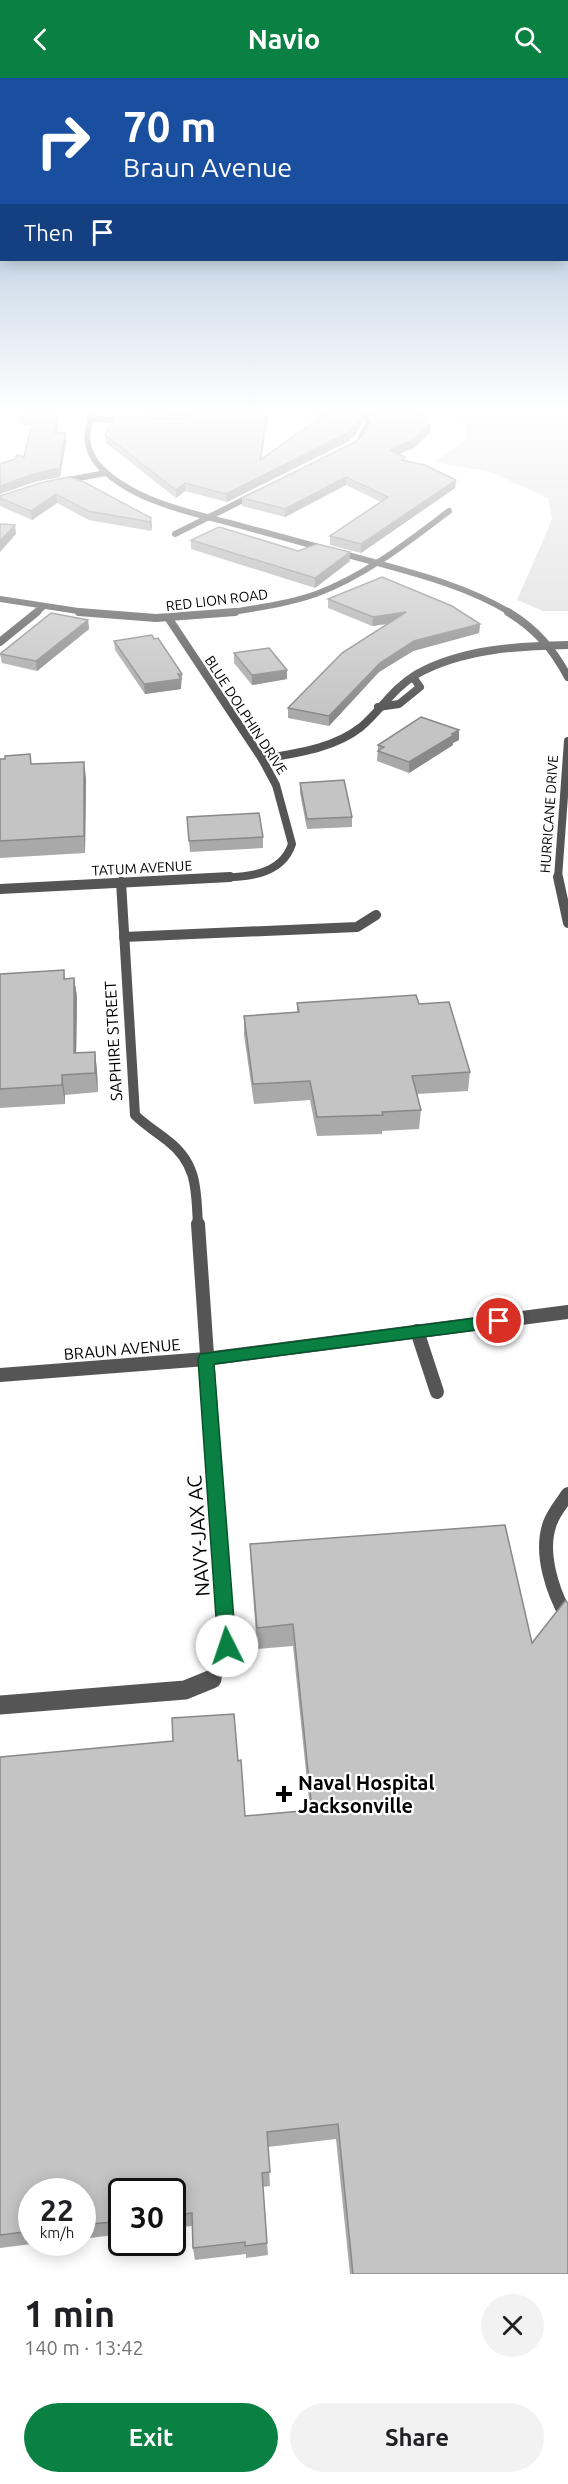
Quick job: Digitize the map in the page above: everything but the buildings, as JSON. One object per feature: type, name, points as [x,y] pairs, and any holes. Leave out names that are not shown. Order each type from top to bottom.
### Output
[{"type":"street","points":[[193,512],[438,580],[488,600],[521,620],[550,646],[568,677]]},
{"type":"street","points":[[175,534],[217,512]]},
{"type":"street","name":"RED LION ROAD","points":[[0,599],[102,616],[169,619],[237,612],[295,600],[345,581],[411,540],[447,512]]},
{"type":"street","points":[[0,642],[43,607]]},
{"type":"street","name":"BLUE DOLPHIN DRIVE","points":[[169,619],[262,759],[278,792],[292,844],[290,854],[282,862]]},
{"type":"street","points":[[262,759],[312,750],[329,744],[361,726],[386,696],[413,677],[459,658],[503,650],[568,645]]},
{"type":"street","points":[[378,707],[399,704],[420,687],[413,677]]},
{"type":"street","name":"HURRICANE DRIVE","points":[[568,741],[558,880],[568,923]]},
{"type":"street","name":"TATUM AVENUE","points":[[0,889],[247,876],[270,870],[282,862]]},
{"type":"street","name":"SAPHIRE STREET","points":[[121,882],[135,1115],[146,1127],[173,1145],[186,1159],[195,1179],[203,1315]]},
{"type":"street","points":[[124,938],[357,927],[375,915]]},
{"type":"street","name":"BRAUN AVENUE","points":[[0,1375],[206,1359],[568,1312]]},
{"type":"street","name":"NAVY-JAX AC","points":[[0,1705],[185,1690],[205,1685],[220,1670],[227,1646],[203,1315]]},
{"type":"street","points":[[417,1331],[437,1392]]},
{"type":"street","points":[[568,1494],[549,1525],[545,1543],[556,1590],[568,1619]]},
{"type":"shaded area","points":[[551,512],[568,512],[568,611],[543,611],[517,600],[552,520]]},
{"type":"place","name":"Naval Hospital Jacksonville","points":[[284,1794]]},
{"type":"route","points":[[227,1646],[206,1359],[499,1321]]}]
